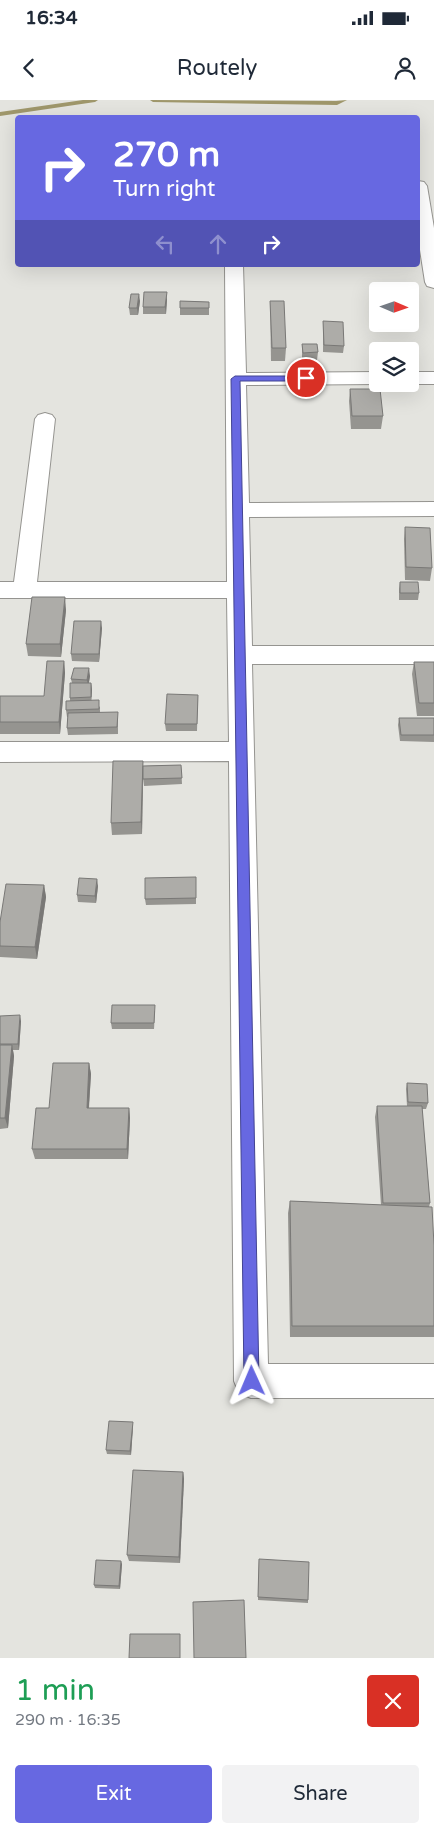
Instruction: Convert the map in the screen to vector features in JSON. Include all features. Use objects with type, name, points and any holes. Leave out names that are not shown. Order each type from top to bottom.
[{"type":"street","points":[[420,186],[434,185]]},
{"type":"street","points":[[420,198],[434,282]]},
{"type":"street","points":[[234,267],[252,1381],[434,1381]]},
{"type":"street","points":[[235,379],[369,378]]},
{"type":"street","points":[[419,378],[434,378]]},
{"type":"street","points":[[24,590],[45,420]]},
{"type":"street","points":[[237,510],[434,509]]},
{"type":"street","points":[[0,590],[239,590]]},
{"type":"street","points":[[240,655],[434,655]]},
{"type":"street","points":[[0,752],[241,752]]},
{"type":"building","points":[[144,292],[167,292],[165,307],[143,307]]},
{"type":"building","points":[[131,294],[139,294],[137,308],[129,308]]},
{"type":"building","points":[[180,301],[209,302],[209,308],[180,308]]},
{"type":"building","points":[[270,301],[284,301],[286,348],[272,348]]},
{"type":"building","points":[[323,321],[343,322],[344,346],[324,345]]},
{"type":"building","points":[[302,344],[317,344],[318,352],[303,353]]},
{"type":"building","points":[[350,389],[369,389],[369,392],[380,392],[383,416],[352,416]]},
{"type":"building","points":[[405,527],[430,528],[432,568],[406,567]]},
{"type":"building","points":[[400,582],[418,582],[419,593],[400,593]]},
{"type":"building","points":[[32,597],[65,597],[60,644],[26,644]]},
{"type":"building","points":[[74,621],[101,621],[99,654],[71,654]]},
{"type":"building","points":[[47,661],[64,661],[59,722],[0,722],[0,696],[44,696]]},
{"type":"building","points":[[414,662],[434,662],[434,703],[419,703]]},
{"type":"building","points":[[74,668],[89,668],[87,680],[71,679]]},
{"type":"building","points":[[70,683],[91,683],[91,697],[70,698]]},
{"type":"building","points":[[167,694],[198,695],[197,724],[165,724]]},
{"type":"building","points":[[99,700],[99,709],[66,710],[66,701]]},
{"type":"building","points":[[118,712],[117,727],[67,728],[68,713]]},
{"type":"building","points":[[399,718],[434,718],[434,735],[401,735]]},
{"type":"building","points":[[113,761],[143,761],[141,822],[111,823]]},
{"type":"building","points":[[181,765],[182,778],[143,779],[143,766]]},
{"type":"building","points":[[196,877],[196,898],[145,899],[145,878]]},
{"type":"building","points":[[79,878],[97,879],[95,896],[77,895]]},
{"type":"building","points":[[6,884],[44,885],[35,947],[0,946],[0,922]]},
{"type":"building","points":[[112,1005],[155,1005],[154,1023],[111,1023]]},
{"type":"building","points":[[20,1015],[18,1044],[0,1044],[0,1016]]},
{"type":"building","points":[[0,1045],[12,1045],[5,1118],[0,1118]]},
{"type":"building","points":[[53,1063],[89,1063],[87,1108],[129,1108],[127,1149],[32,1149],[36,1108],[49,1108]]},
{"type":"building","points":[[407,1083],[427,1084],[428,1103],[408,1102]]},
{"type":"building","points":[[377,1106],[422,1106],[430,1203],[383,1203]]},
{"type":"building","points":[[290,1201],[432,1207],[434,1326],[292,1326]]},
{"type":"building","points":[[109,1421],[133,1422],[130,1451],[106,1450]]},
{"type":"building","points":[[133,1470],[183,1472],[179,1557],[127,1555]]},
{"type":"building","points":[[259,1559],[309,1562],[308,1600],[258,1597]]},
{"type":"building","points":[[96,1560],[121,1561],[119,1586],[94,1585]]},
{"type":"building","points":[[244,1600],[246,1658],[194,1658],[193,1602]]},
{"type":"building","points":[[130,1634],[180,1634],[180,1658],[129,1658]]},
{"type":"waterway","points":[[0,114],[95,100]]},
{"type":"waterway","points":[[153,100],[337,103],[344,100]]},
{"type":"route","points":[[252,1381],[235,379],[306,378]]}]
